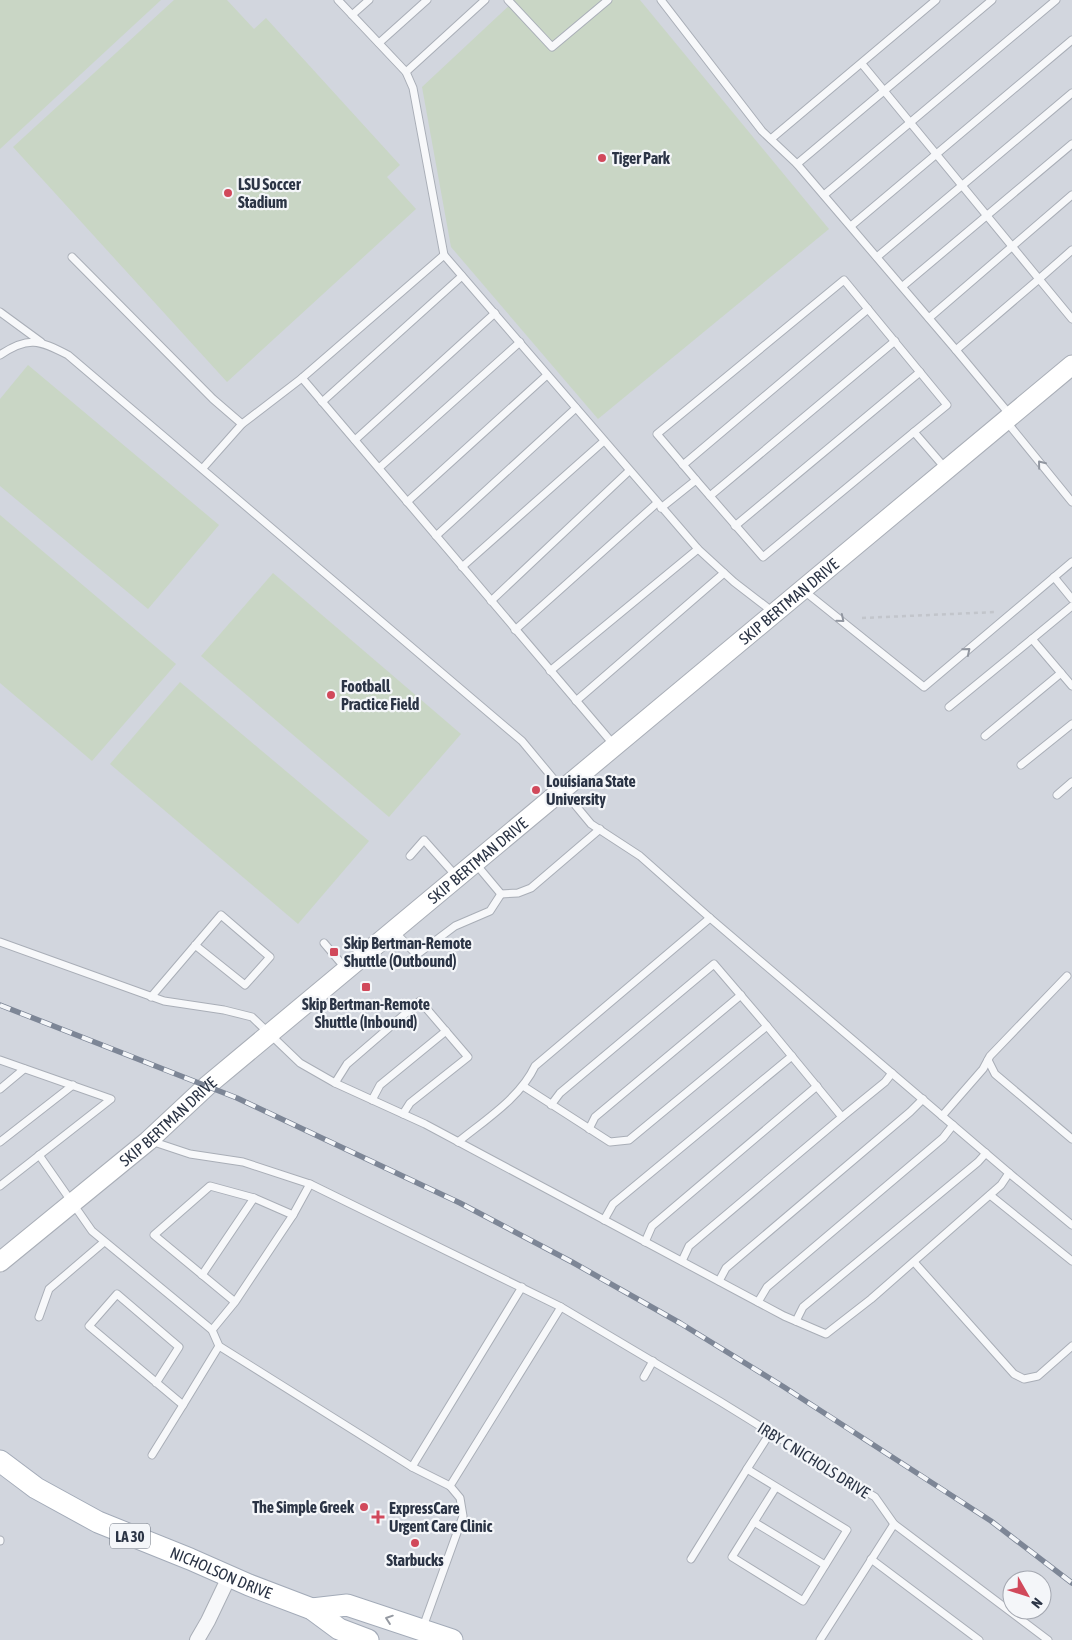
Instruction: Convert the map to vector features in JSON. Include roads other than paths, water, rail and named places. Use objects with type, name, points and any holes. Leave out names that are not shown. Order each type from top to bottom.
[{"type":"main road","name":"NICHOLSON DRIVE","points":[[0,1461],[36,1488],[89,1518],[190,1558],[229,1577],[312,1609],[339,1629],[368,1640]]},
{"type":"main road","name":"NICHOLSON DRIVE","points":[[312,1609],[347,1605],[452,1640]]},
{"type":"street","name":"SKIP BERTMAN DRIVE","points":[[0,1262],[148,1140],[268,1034],[1072,365]]},
{"type":"street","points":[[197,1640],[229,1577]]},
{"type":"lane","points":[[338,0],[406,72],[413,88],[444,255],[698,549],[724,573],[774,613]]},
{"type":"lane","points":[[352,15],[369,0]]},
{"type":"lane","points":[[379,44],[427,0]]},
{"type":"lane","points":[[406,72],[485,0]]},
{"type":"lane","points":[[508,0],[552,47],[608,0]]},
{"type":"lane","points":[[661,0],[736,99],[771,139],[824,194],[956,350],[1072,502]]},
{"type":"lane","points":[[771,139],[936,0]]},
{"type":"lane","points":[[797,164],[992,0]]},
{"type":"lane","points":[[824,194],[1056,0]]},
{"type":"lane","points":[[851,226],[1072,40]]},
{"type":"lane","points":[[862,64],[1072,319]]},
{"type":"lane","points":[[878,257],[1072,93]]},
{"type":"lane","points":[[903,286],[1072,144]]},
{"type":"lane","points":[[929,318],[1072,195]]},
{"type":"lane","points":[[956,350],[1072,250]]},
{"type":"lane","points":[[203,468],[242,424],[302,378],[444,255]]},
{"type":"lane","points":[[72,257],[213,399],[242,424]]},
{"type":"lane","points":[[322,402],[462,276]]},
{"type":"lane","points":[[844,280],[868,309],[947,405],[763,557],[658,434],[844,280]]},
{"type":"lane","points":[[683,465],[868,309]]},
{"type":"lane","points":[[0,312],[42,342],[68,354],[203,468],[522,741],[591,824],[640,856],[710,918],[1072,1225]]},
{"type":"lane","points":[[354,440],[494,314]]},
{"type":"lane","points":[[710,496],[895,341]]},
{"type":"lane","points":[[0,355],[21,343],[42,342]]},
{"type":"lane","points":[[379,468],[520,342]]},
{"type":"lane","points":[[735,526],[920,372]]},
{"type":"lane","points":[[407,502],[547,375]]},
{"type":"lane","points":[[302,378],[550,672],[615,746]]},
{"type":"lane","points":[[436,536],[576,408]]},
{"type":"lane","points":[[914,432],[946,470]]},
{"type":"lane","points":[[462,567],[604,441]]},
{"type":"lane","points":[[491,601],[630,471]]},
{"type":"lane","points":[[515,630],[659,505],[696,480]]},
{"type":"lane","points":[[550,672],[698,549]]},
{"type":"lane","points":[[803,589],[924,687],[1072,562]]},
{"type":"lane","points":[[576,701],[724,573]]},
{"type":"lane","points":[[1054,577],[1072,599]]},
{"type":"lane","points":[[949,707],[1072,606]]},
{"type":"lane","points":[[1032,639],[1072,686]]},
{"type":"lane","points":[[985,736],[1061,673]]},
{"type":"lane","points":[[1021,765],[1072,724]]},
{"type":"lane","points":[[1058,795],[1072,782]]},
{"type":"lane","points":[[501,894],[518,893],[531,888],[600,829]]},
{"type":"lane","points":[[410,856],[424,840],[457,878]]},
{"type":"lane","points":[[474,863],[501,894]]},
{"type":"lane","points":[[394,930],[414,952],[419,953],[455,926],[490,912],[501,894]]},
{"type":"lane","points":[[151,996],[195,945],[221,915],[270,957],[245,985],[195,945]]},
{"type":"lane","points":[[458,1142],[523,1086],[535,1066],[710,918]]},
{"type":"lane","points":[[0,942],[164,1001],[224,1010],[252,1017],[300,1063],[335,1083],[458,1142],[758,1302],[826,1334],[872,1299],[1002,1185],[1009,1173]]},
{"type":"lane","points":[[324,943],[346,970]]},
{"type":"lane","points":[[550,1105],[560,1093],[714,964],[842,1117]]},
{"type":"lane","points":[[942,1116],[982,1070],[988,1060],[1067,976]]},
{"type":"lane","points":[[589,1129],[595,1117],[740,995]]},
{"type":"lane","points":[[335,1083],[346,1064],[420,1001],[468,1057],[410,1103],[403,1114]]},
{"type":"lane","points":[[523,1086],[610,1142],[629,1140],[767,1026]]},
{"type":"lane","points":[[372,1100],[380,1085],[446,1031]]},
{"type":"lane","points":[[604,1220],[613,1204],[792,1056]]},
{"type":"lane","points":[[0,1060],[111,1099],[0,1186]]},
{"type":"lane","points":[[988,1060],[995,1074],[1072,1139]]},
{"type":"lane","points":[[0,1089],[24,1069]]},
{"type":"lane","points":[[682,1261],[689,1246],[885,1082],[892,1072]]},
{"type":"lane","points":[[0,1142],[73,1085]]},
{"type":"lane","points":[[645,1242],[652,1226],[817,1086]]},
{"type":"lane","points":[[719,1281],[726,1268],[923,1099]]},
{"type":"lane","points":[[758,1302],[767,1287],[943,1138],[954,1125]]},
{"type":"lane","name":"IRBY C NICHOLS DRIVE","points":[[148,1140],[190,1154],[243,1162],[310,1184],[561,1307],[875,1497],[894,1524],[1048,1640]]},
{"type":"lane","points":[[796,1321],[803,1307],[978,1162],[986,1153]]},
{"type":"lane","points":[[39,1155],[92,1231],[212,1330],[219,1346],[412,1467],[450,1486],[460,1498],[462,1516],[422,1630]]},
{"type":"lane","points":[[212,1330],[235,1302],[293,1215],[310,1184]]},
{"type":"lane","points":[[235,1302],[154,1235],[210,1186],[254,1198],[293,1215]]},
{"type":"lane","points":[[990,1195],[1072,1261]]},
{"type":"lane","points":[[202,1275],[254,1198]]},
{"type":"lane","points":[[39,1317],[48,1289],[104,1242]]},
{"type":"lane","points":[[914,1262],[1014,1374],[1024,1380],[1038,1376],[1072,1346]]},
{"type":"lane","points":[[412,1467],[522,1287]]},
{"type":"lane","points":[[156,1383],[179,1347],[117,1294],[89,1326],[156,1383],[183,1405]]},
{"type":"lane","points":[[450,1486],[561,1307]]},
{"type":"lane","points":[[152,1454],[219,1346]]},
{"type":"lane","points":[[644,1377],[653,1361]]},
{"type":"lane","points":[[691,1559],[770,1432]]},
{"type":"lane","points":[[747,1469],[847,1530],[803,1601],[732,1557],[776,1487]]},
{"type":"lane","points":[[754,1522],[825,1565]]},
{"type":"lane","points":[[820,1640],[894,1524]]},
{"type":"lane","points":[[871,1559],[980,1640]]},
{"type":"railway","points":[[0,1005],[237,1098],[460,1203],[572,1262],[680,1323],[784,1387],[991,1521],[1072,1583]]},
{"type":"place","name":"Tiger Park","points":[[602,158]]},
{"type":"place","name":"LSU Soccer Stadium","points":[[228,193]]},
{"type":"place","name":"Football Practice Field","points":[[331,695]]},
{"type":"place","name":"Louisiana State University","points":[[536,790]]},
{"type":"place","name":"Skip Bertman-Remote Shuttle (Outbound)","points":[[334,952]]},
{"type":"place","name":"Skip Bertman-Remote Shuttle (Inbound)","points":[[366,987]]},
{"type":"place","name":"The Simple Greek","points":[[364,1507]]},
{"type":"place","name":"ExpressCare Urgent Care Clinic","points":[[378,1517]]},
{"type":"place","name":"Starbucks","points":[[415,1543]]}]
